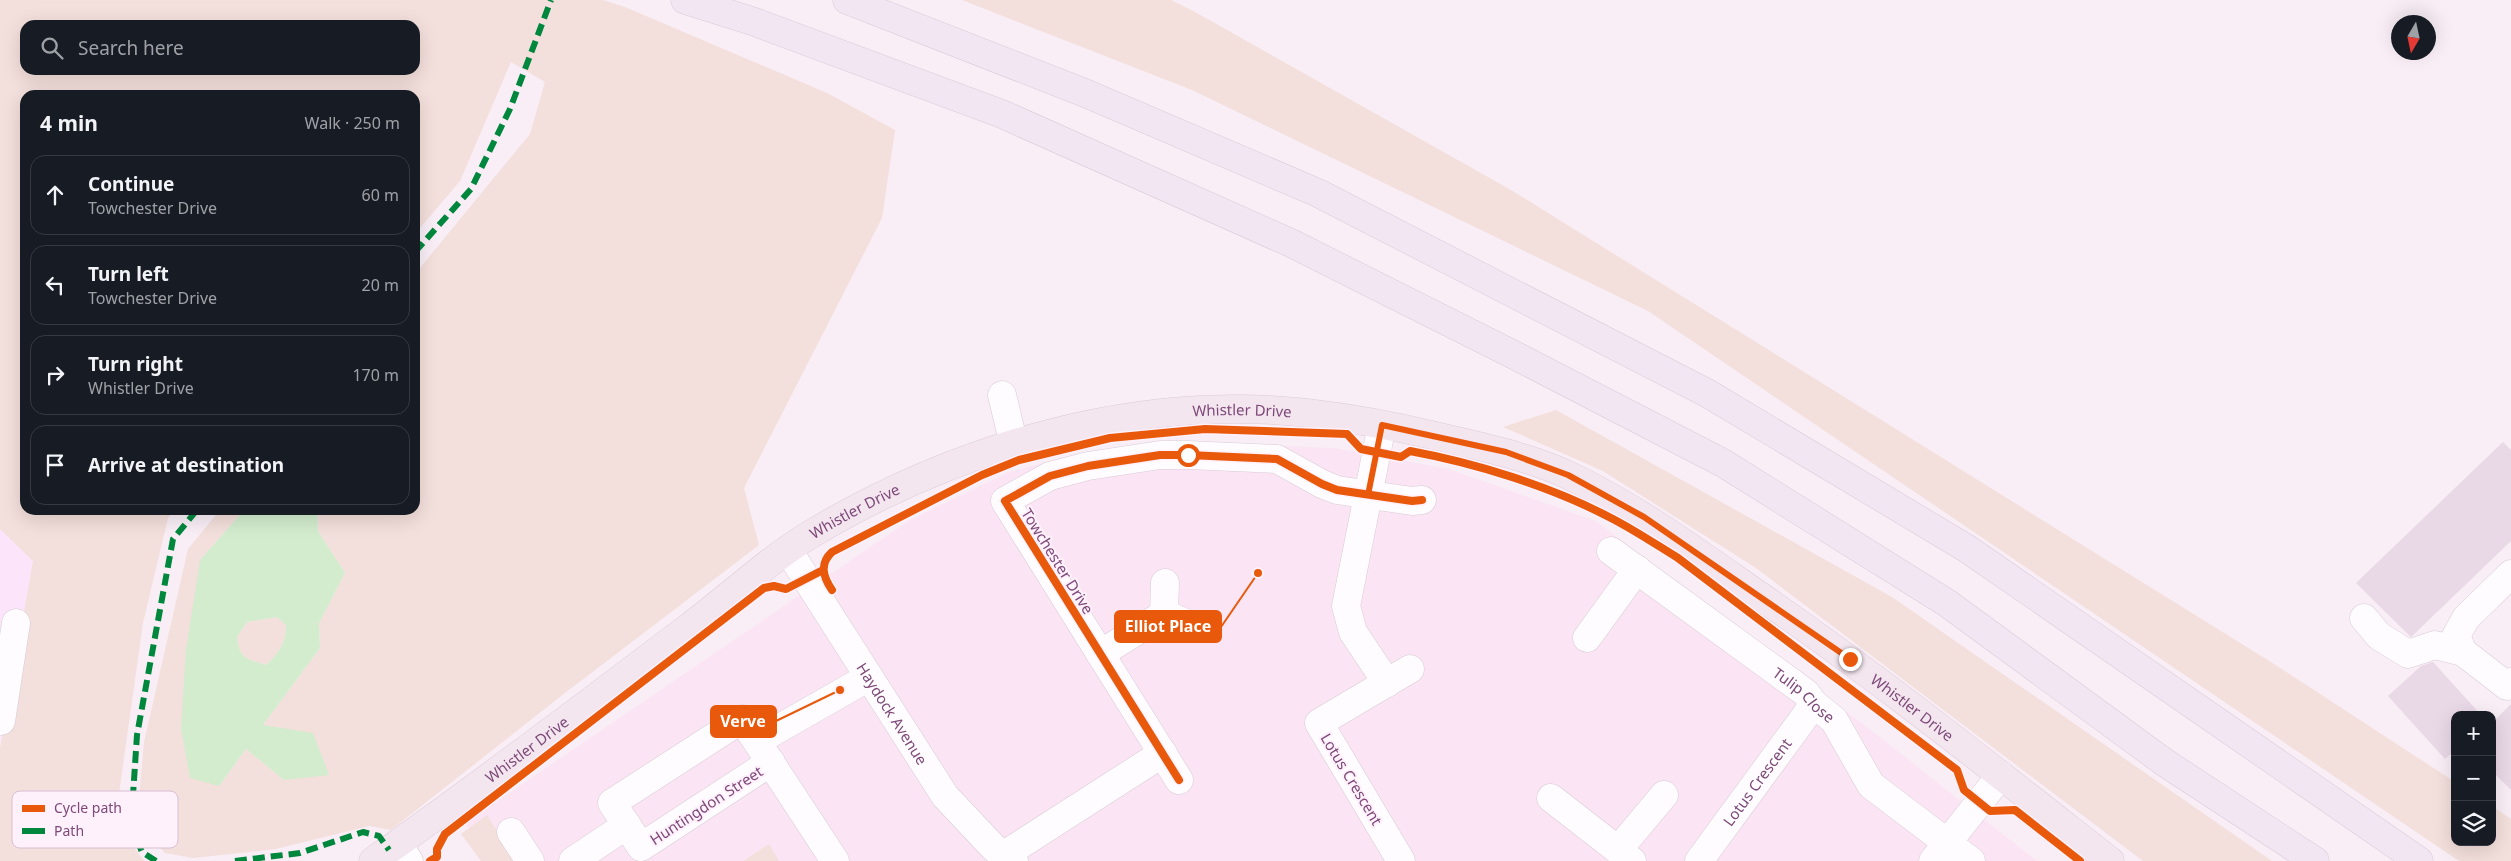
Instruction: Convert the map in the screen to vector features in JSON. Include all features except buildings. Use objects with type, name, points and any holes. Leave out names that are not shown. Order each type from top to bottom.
[{"type":"highway","points":[[685,0],[761,24],[1029,126],[1291,243],[1518,356],[1706,454],[1947,603],[2164,762],[2315,861]]},
{"type":"highway","points":[[847,0],[1085,93],[1318,193],[1706,393],[1966,548],[2419,861]]},
{"type":"main road","name":"Whistler Drive","points":[[373,861],[404,852],[788,550],[806,538],[902,485],[968,458],[1064,431],[1117,420],[1188,412],[1233,410],[1306,413],[1382,425],[1506,452],[1568,475],[1644,517],[1850,659],[2110,861]]},
{"type":"street","points":[[1002,395],[1014,445]]},
{"type":"street","points":[[1382,425],[1346,606],[1353,632],[1387,683],[1410,669]]},
{"type":"street","name":"Towchester Drive","points":[[1179,780],[1005,501],[1050,476],[1088,466],[1160,455],[1277,459],[1322,484],[1337,490],[1368,495]]},
{"type":"street","points":[[1368,495],[1412,502],[1422,500]]},
{"type":"street","name":"Haydock Avenue","points":[[788,550],[945,796],[994,848],[1009,858]]},
{"type":"street","name":"Tulip Close","points":[[1612,551],[1806,693],[1814,704],[1834,720],[1871,785],[1940,852],[1971,861]]},
{"type":"street","points":[[1587,638],[1636,569]]},
{"type":"street","points":[[2463,652],[2456,636],[2466,618],[2511,574]]},
{"type":"street","points":[[1164,614],[1165,583]]},
{"type":"street","points":[[1100,654],[1164,614]]},
{"type":"street","points":[[1164,614],[1195,627]]},
{"type":"street","points":[[2364,618],[2379,636],[2408,654],[2435,645],[2463,652],[2507,686],[2511,682]]},
{"type":"street","points":[[1,721],[16,623]]},
{"type":"street","name":"Huntingdon Street","points":[[764,752],[742,719],[612,803],[641,847],[764,752],[869,677]]},
{"type":"street","name":"Lotus Crescent","points":[[1387,683],[1319,723],[1400,861]]},
{"type":"street","name":"Lotus Crescent","points":[[1699,861],[1814,704]]},
{"type":"street","points":[[764,752],[835,861]]},
{"type":"street","points":[[1009,858],[1162,754]]},
{"type":"street","points":[[1940,852],[2001,775]]},
{"type":"street","points":[[1551,798],[1625,856],[1664,796]]},
{"type":"street","name":"Huntingdon Street","points":[[573,861],[627,825]]},
{"type":"street","points":[[510,832],[530,861]]},
{"type":"shaded area","points":[[0,0],[603,0],[625,7],[827,93],[895,130],[882,218],[744,488],[759,545],[561,696],[391,830],[369,826],[276,849],[193,858],[165,853],[160,848],[178,848],[178,791],[140,791],[144,742],[188,549],[216,515],[240,515],[200,560],[219,786],[246,749],[284,780],[263,725],[320,648],[319,623],[345,573],[318,531],[317,515],[420,515],[420,268],[530,134],[545,82],[511,62],[460,181],[420,228],[420,90],[20,90],[20,515],[171,515],[168,518],[143,623],[119,791],[12,791],[12,848],[135,848],[145,861],[0,861],[0,748],[33,561],[0,529]]},
{"type":"shaded area","points":[[962,0],[1171,0],[1195,12],[1511,190],[2274,664],[2451,779],[2451,846],[2496,846],[2496,809],[2511,819],[2511,861],[2459,861],[1648,311],[1192,90]]},
{"type":"shaded area","points":[[1556,410],[1892,597],[2272,861],[2143,861],[1756,568],[1603,471],[1503,427]]},
{"type":"shaded area","points":[[1178,441],[1334,448],[1449,469],[1596,521],[1881,738],[2037,861],[493,861],[465,823],[910,520],[1009,472],[1073,455]]},
{"type":"shaded area","points":[[240,515],[317,515],[318,531],[345,573],[319,623],[320,648],[263,725],[313,733],[329,775],[284,780],[246,749],[219,786],[190,778],[181,728],[186,650],[200,560]],"holes":[[[277,617],[286,625],[285,637],[275,656],[266,665],[245,657],[240,650],[237,637],[247,622]]]},
{"type":"shaded area","points":[[0,529],[33,561],[0,744]]},
{"type":"shaded area","points":[[277,617],[286,625],[286,631],[281,647],[275,656],[266,665],[245,657],[240,650],[237,637],[247,622]]},
{"type":"shaded area","points":[[487,815],[516,861],[481,861],[461,834]]},
{"type":"shaded area","points":[[769,844],[779,861],[743,861]]},
{"type":"marked path","points":[[420,246],[471,189],[510,109],[551,0]]},
{"type":"marked path","points":[[133,791],[137,735],[173,539],[193,515]]},
{"type":"marked path","points":[[235,861],[300,853],[363,832],[379,836],[389,850]]},
{"type":"marked path","points":[[140,848],[142,852],[156,861]]},
{"type":"cycle path","points":[[832,590],[826,580],[824,571],[825,561],[832,552],[982,475],[1019,460],[1110,438],[1205,429],[1347,434],[1361,449],[1401,457],[1410,451],[1460,462],[1512,477],[1562,495],[1627,526],[1678,558],[1957,770],[1964,790],[1990,811],[2015,810],[2080,861]]},
{"type":"cycle path","points":[[1179,780],[1005,501],[1050,476],[1088,466],[1160,455],[1277,459],[1322,484],[1337,490],[1412,501],[1422,500]]},
{"type":"cycle path","points":[[430,861],[437,857],[437,849],[445,834],[764,588],[774,586],[786,589],[823,570]]},
{"type":"place","name":"Elliot Place","points":[[1258,573]]},
{"type":"place","name":"Verve","points":[[840,690]]},
{"type":"route","points":[[1188,455],[1277,459],[1322,484],[1337,490],[1368,495],[1382,425],[1506,452],[1568,475],[1644,517],[1850,659]]}]
